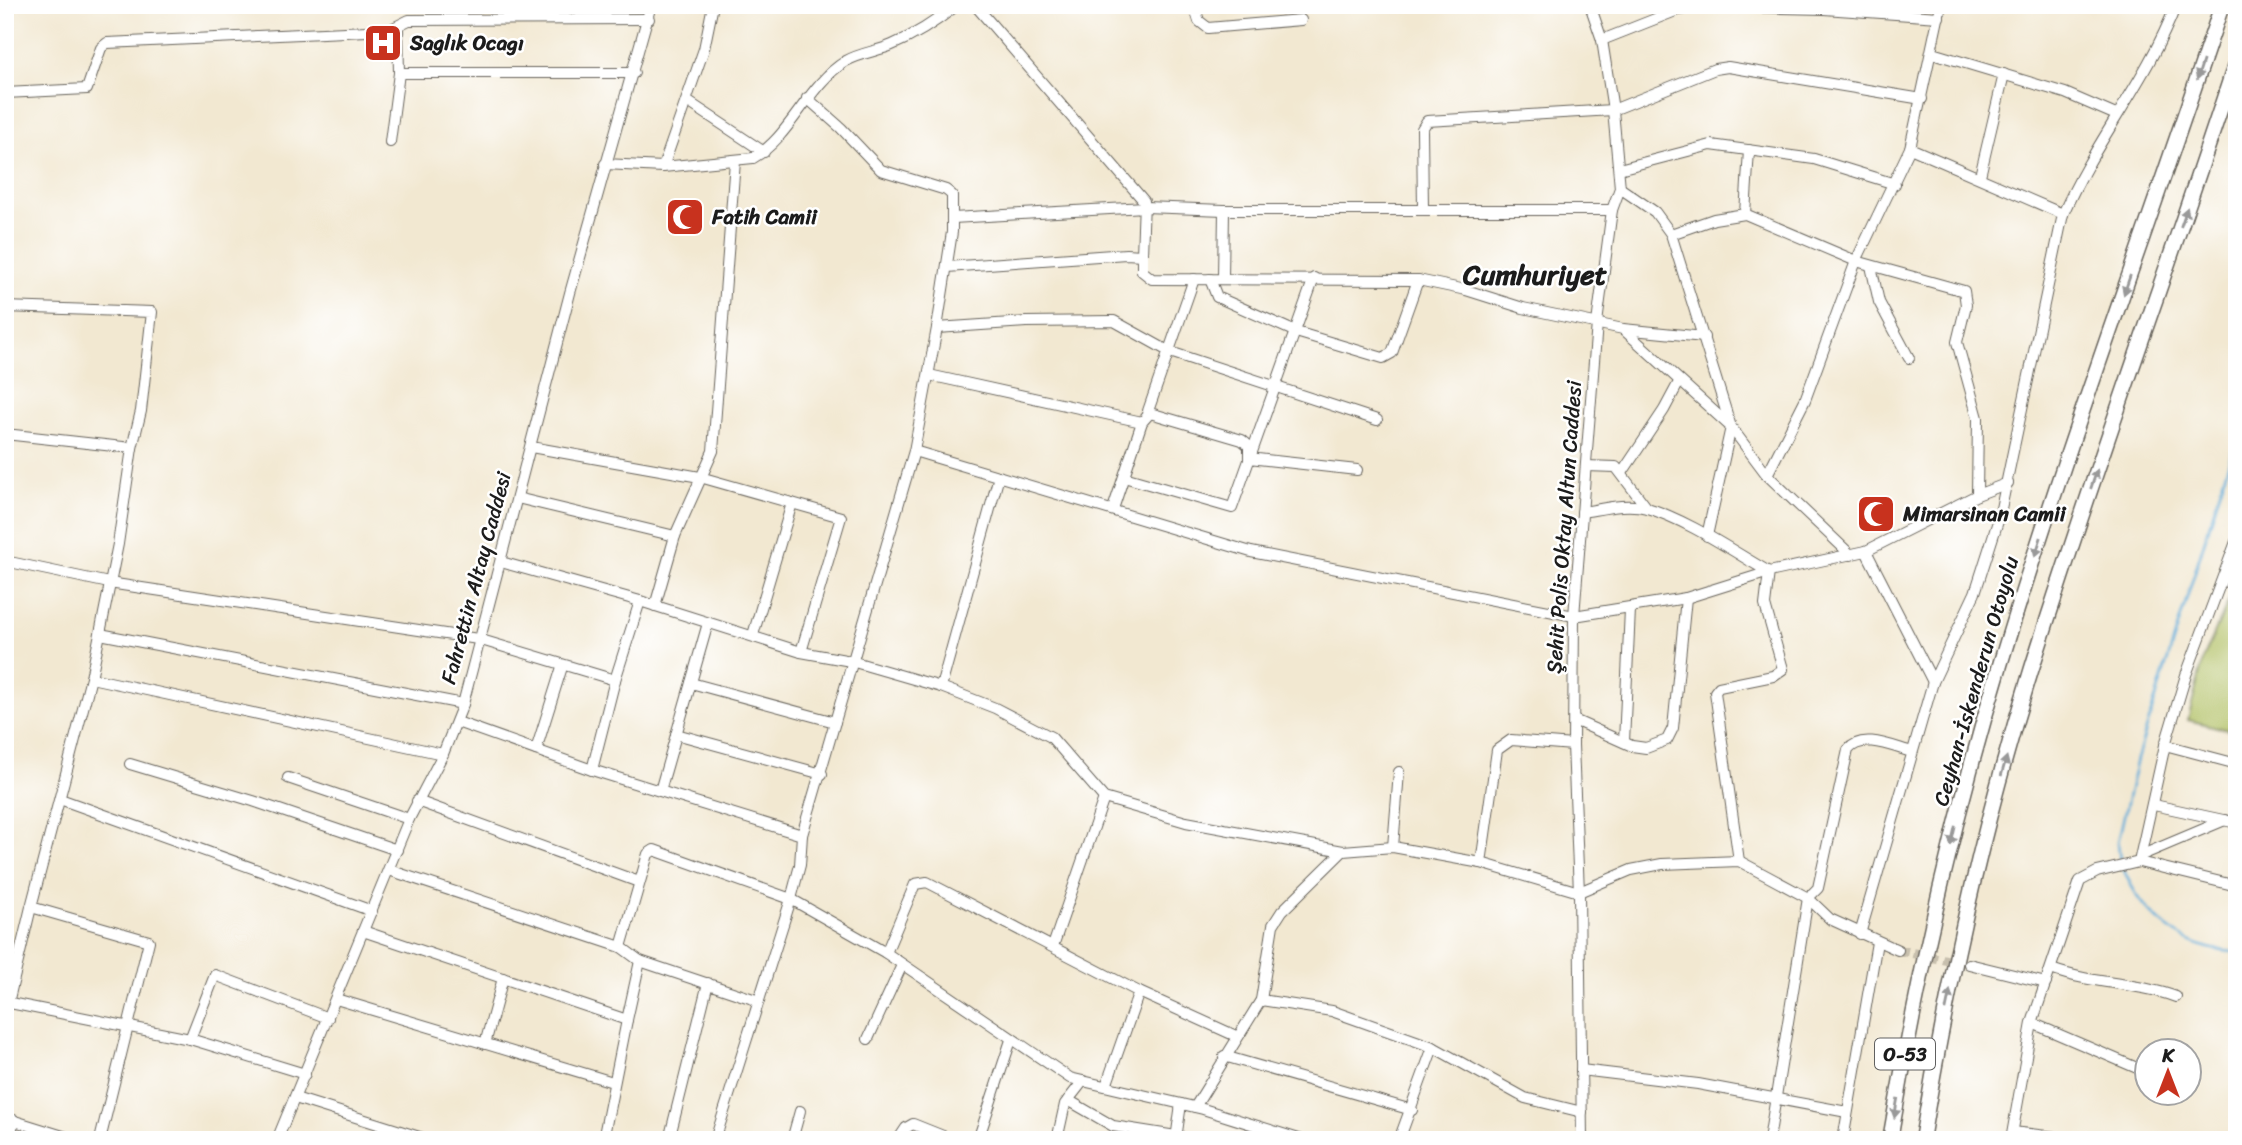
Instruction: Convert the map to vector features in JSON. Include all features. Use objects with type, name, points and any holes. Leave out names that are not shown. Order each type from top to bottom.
[{"type":"highway","name":"Ceyhan-İskenderun Otoyolu","points":[[1890,1140],[1922,968],[1962,801],[2000,665],[2222,5]]},
{"type":"highway","name":"O-53","points":[[1922,1140],[1953,975],[1992,810],[2030,674],[2237,59]]},
{"type":"street","name":"Fahrettin Altay Caddesi","points":[[277,1140],[409,819],[443,754],[463,704],[605,164],[652,5]]},
{"type":"street","points":[[663,167],[704,49],[713,5]]},
{"type":"street","points":[[605,164],[663,167],[753,158],[764,152],[807,98],[846,61],[893,45],[934,24],[957,5]]},
{"type":"street","points":[[975,5],[1145,206],[1142,255],[1145,277],[1418,280],[1466,290],[1523,308],[1623,329],[1704,337]]},
{"type":"street","points":[[1194,5],[1199,21],[1208,28],[1301,20]]},
{"type":"street","name":"Şehit Polis Oktay Altun Caddesi","points":[[1582,1140],[1579,892],[1573,745],[1574,616],[1597,323],[1612,210],[1620,188],[1613,110],[1602,40],[1590,5]]},
{"type":"street","points":[[1767,475],[1805,400],[1856,261],[1910,148],[1941,5]]},
{"type":"street","points":[[1860,934],[1933,682],[1982,575],[2008,483],[2063,215],[2116,115],[2140,81],[2176,5]]},
{"type":"street","points":[[1602,40],[1678,10],[1703,6],[1824,9],[1939,17]]},
{"type":"street","points":[[390,142],[399,73],[398,27],[401,22],[649,19]]},
{"type":"street","points":[[5,93],[87,89],[101,48],[107,43],[389,30],[398,27]]},
{"type":"street","points":[[1932,53],[2064,93],[2116,115]]},
{"type":"street","points":[[1423,208],[1422,129],[1427,121],[1613,110],[1728,66],[1922,99]]},
{"type":"street","points":[[399,73],[634,73]]},
{"type":"street","points":[[1980,176],[2004,74]]},
{"type":"street","points":[[715,1140],[791,899],[800,866],[802,835],[822,774],[851,661],[914,451],[937,328],[953,218],[952,195],[946,190],[881,170],[841,128],[807,98]]},
{"type":"street","points":[[687,101],[764,152]]},
{"type":"street","points":[[1619,170],[1711,145],[1814,159],[1895,184]]},
{"type":"street","points":[[1910,148],[1980,176],[2063,215]]},
{"type":"street","points":[[1745,215],[1749,150]]},
{"type":"street","points":[[655,606],[675,536],[699,477],[709,466],[713,451],[735,161]]},
{"type":"street","points":[[1620,188],[1655,212],[1671,234],[1731,427],[1707,536]]},
{"type":"street","points":[[953,218],[1145,206],[1224,210],[1612,210]]},
{"type":"street","points":[[1223,279],[1224,210]]},
{"type":"street","points":[[1671,234],[1714,219],[1745,215],[1856,261],[1964,291],[1966,305],[1957,342],[1978,418],[1977,495]]},
{"type":"street","points":[[947,267],[1097,255],[1142,255]]},
{"type":"street","points":[[1871,266],[1879,302],[1909,358]]},
{"type":"street","points":[[1124,477],[1232,508],[1314,278]]},
{"type":"street","points":[[1113,509],[1142,422],[1150,413],[1194,279]]},
{"type":"street","points":[[1210,279],[1217,297],[1296,331],[1387,357],[1392,353],[1418,280]]},
{"type":"street","points":[[5,307],[152,312],[141,411],[91,678],[6,1002],[128,1025],[190,1040],[304,1074]]},
{"type":"street","points":[[937,328],[1026,322],[1114,321],[1170,352],[1377,420]]},
{"type":"street","points":[[1623,329],[1731,427],[1767,475],[1851,555]]},
{"type":"street","points":[[929,375],[1142,422]]},
{"type":"street","points":[[1622,472],[1664,410],[1679,382]]},
{"type":"street","points":[[1150,413],[1241,440],[1249,446],[1249,458]]},
{"type":"street","points":[[5,435],[132,448]]},
{"type":"street","points":[[531,447],[699,477],[841,517],[801,652]]},
{"type":"street","points":[[914,451],[1251,552],[1574,616],[1686,598],[1769,572],[1866,551],[1977,495],[2008,483]]},
{"type":"street","points":[[1249,458],[1357,470]]},
{"type":"street","points":[[1586,466],[1616,467],[1647,508]]},
{"type":"street","points":[[941,687],[999,476]]},
{"type":"street","points":[[517,498],[675,536]]},
{"type":"street","points":[[753,635],[792,503]]},
{"type":"street","points":[[1582,512],[1628,506],[1647,508],[1707,536],[1769,572]]},
{"type":"street","points":[[2137,861],[2154,805],[2165,745],[2186,675],[2237,539]]},
{"type":"street","points":[[1866,551],[1933,682]]},
{"type":"street","points":[[5,561],[109,583],[478,639],[562,667],[615,680]]},
{"type":"street","points":[[501,562],[640,601],[801,652],[851,661],[941,687],[995,708],[1051,737],[1104,798],[1186,822],[1343,851],[1393,847],[1481,863],[1579,892],[1631,870],[1651,866],[1739,861],[1808,898],[1830,919],[1898,950]]},
{"type":"street","points":[[1739,861],[1715,692],[1719,687],[1773,676],[1783,669],[1765,605],[1769,572]]},
{"type":"street","points":[[1574,720],[1646,748],[1667,740],[1673,728],[1686,598]]},
{"type":"street","points":[[592,770],[615,680],[640,601]]},
{"type":"street","points":[[1625,742],[1630,609]]},
{"type":"street","points":[[660,791],[708,622]]},
{"type":"street","points":[[100,634],[463,704]]},
{"type":"street","points":[[536,750],[562,667]]},
{"type":"street","points":[[91,678],[443,754]]},
{"type":"street","points":[[691,683],[835,722]]},
{"type":"street","points":[[457,722],[592,770],[802,835]]},
{"type":"street","points":[[676,734],[822,774]]},
{"type":"street","points":[[1481,863],[1497,750],[1511,740],[1573,745]]},
{"type":"street","points":[[1769,1140],[1808,898],[1818,888],[1848,750],[1858,742],[1867,741],[1912,752]]},
{"type":"street","points":[[2165,745],[2237,764]]},
{"type":"street","points":[[130,764],[215,789],[397,850]]},
{"type":"street","points":[[1393,847],[1399,772]]},
{"type":"street","points":[[288,778],[409,819]]},
{"type":"street","points":[[1053,946],[1104,798]]},
{"type":"street","points":[[60,799],[372,911]]},
{"type":"street","points":[[417,801],[639,882]]},
{"type":"street","points":[[2154,805],[2237,822]]},
{"type":"street","points":[[2081,1140],[2012,1136],[2032,1023],[2080,881],[2137,861],[2225,820]]},
{"type":"street","points":[[621,947],[648,853],[654,850],[791,899],[886,953],[1070,1078],[1195,1107],[1279,1136],[1302,1140]]},
{"type":"street","points":[[1195,1107],[1236,1036],[1261,1000],[1273,925],[1282,911],[1343,851]]},
{"type":"street","points":[[2137,861],[2237,886]]},
{"type":"street","points":[[389,870],[621,947],[640,961],[759,1001]]},
{"type":"street","points":[[886,953],[915,884],[921,881],[1139,992],[1236,1036]]},
{"type":"street","points":[[31,907],[149,941],[100,1140]]},
{"type":"street","points":[[363,931],[627,1020]]},
{"type":"street","points":[[1843,1140],[1877,942]]},
{"type":"street","points":[[603,1140],[640,961]]},
{"type":"street","points":[[1969,964],[2046,983]]},
{"type":"street","points":[[868,1039],[902,965]]},
{"type":"street","points":[[2051,969],[2078,979],[2152,989],[2176,997]]},
{"type":"street","points":[[190,1040],[215,975],[328,1018]]},
{"type":"street","points":[[485,1044],[503,978]]},
{"type":"street","points":[[669,1140],[708,984]]},
{"type":"street","points":[[1105,1086],[1139,992]]},
{"type":"street","points":[[336,999],[613,1082]]},
{"type":"street","points":[[1261,1000],[1332,1011],[1433,1047],[1525,1098],[1582,1112]]},
{"type":"street","points":[[2032,1023],[2134,1067]]},
{"type":"street","points":[[978,1140],[1011,1040]]},
{"type":"street","points":[[1399,1140],[1433,1047]]},
{"type":"street","points":[[1224,1056],[1412,1110]]},
{"type":"street","points":[[1581,1070],[1698,1084],[1847,1112]]},
{"type":"street","points":[[1057,1140],[1068,1100],[1083,1081]]},
{"type":"street","points":[[295,1098],[429,1140]]},
{"type":"street","points":[[1068,1100],[1113,1126],[1176,1138],[1181,1104]]},
{"type":"street","points":[[792,1140],[800,1111]]},
{"type":"street","points":[[9,1140],[9,1119],[76,1140]]},
{"type":"street","points":[[898,1140],[906,1128],[913,1124],[953,1140]]},
{"type":"street","points":[[2233,1140],[2237,1135]]},
{"type":"green space","points":[[2237,582],[2237,732],[2188,720],[2204,657]]},
{"type":"waterway","points":[[2120,862],[2118,842],[2137,759],[2237,436]]},
{"type":"waterway","points":[[2123,868],[2142,901],[2168,928],[2200,945],[2237,952]]},
{"type":"tunnel","points":[[1898,950],[1961,963]]},
{"type":"place","name":"Saglık Ocagı","points":[[383,43]]},
{"type":"place","name":"Fatih Camii","points":[[685,217]]},
{"type":"place","name":"Mimarsinan Camii","points":[[1876,514]]},
{"type":"district","name":"Cumhuriyet","points":[[1535,274]]}]
